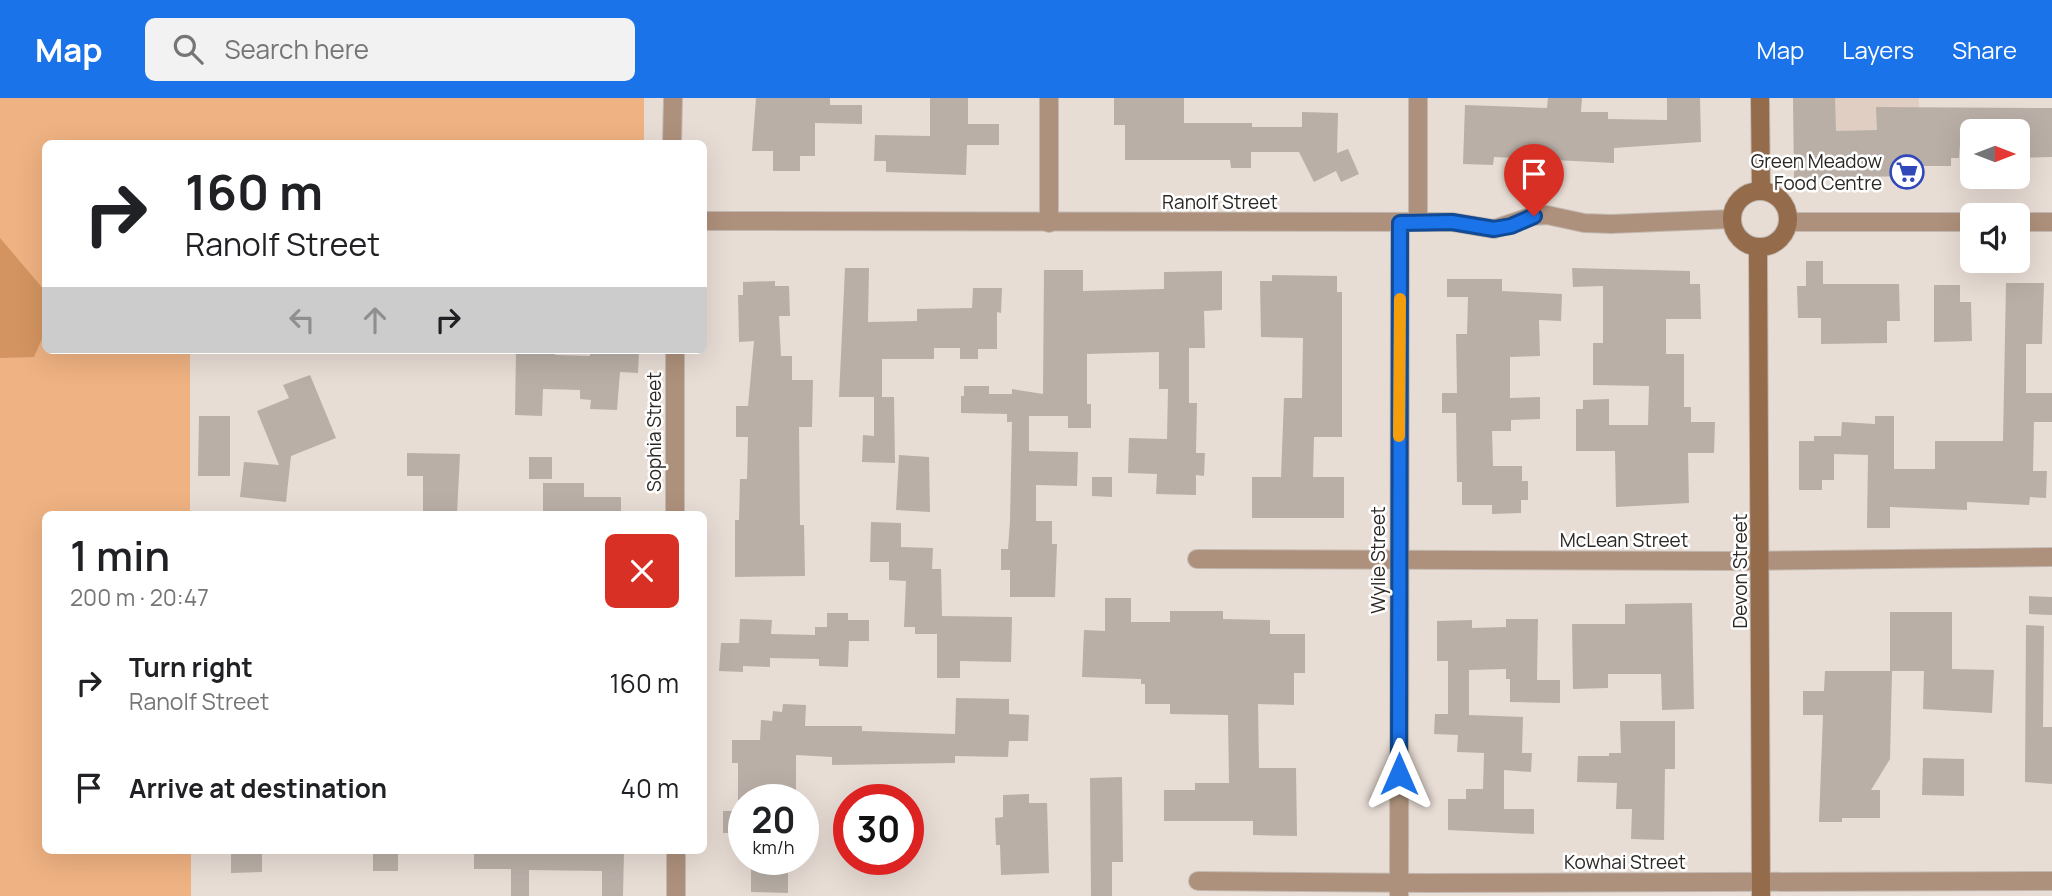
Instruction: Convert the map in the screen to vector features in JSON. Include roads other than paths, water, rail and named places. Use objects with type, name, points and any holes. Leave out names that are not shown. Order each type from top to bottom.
[{"type":"main road","points":[[1760,98],[1760,191]]},
{"type":"main road","points":[[1760,191],[1771,193],[1783,204],[1788,222],[1779,240],[1758,247],[1738,237],[1732,219],[1737,202],[1752,192],[1760,191]]},
{"type":"main road","name":"Devon Street","points":[[1758,247],[1761,889]]},
{"type":"street","points":[[672,140],[673,98]]},
{"type":"street","points":[[1049,98],[1049,223]]},
{"type":"street","name":"Wylie Street","points":[[1399,889],[1399,561],[1409,222],[1418,98]]},
{"type":"street","name":"Ranolf Street","points":[[707,221],[1452,222],[1494,229],[1511,226],[1534,216],[1547,215],[1584,223],[1611,224],[1732,219]]},
{"type":"street","points":[[1788,222],[1960,222]]},
{"type":"street","points":[[2030,222],[2052,222]]},
{"type":"street","name":"Sophia Street","points":[[675,354],[675,511]]},
{"type":"street","name":"McLean Street","points":[[1197,559],[1760,561],[2052,557]]},
{"type":"street","points":[[676,854],[676,896]]},
{"type":"street","name":"Kowhai Street","points":[[1198,881],[1399,889],[1761,889],[2052,881]]},
{"type":"place","name":"Green Meadow Food Centre","points":[[1907,172]]}]
